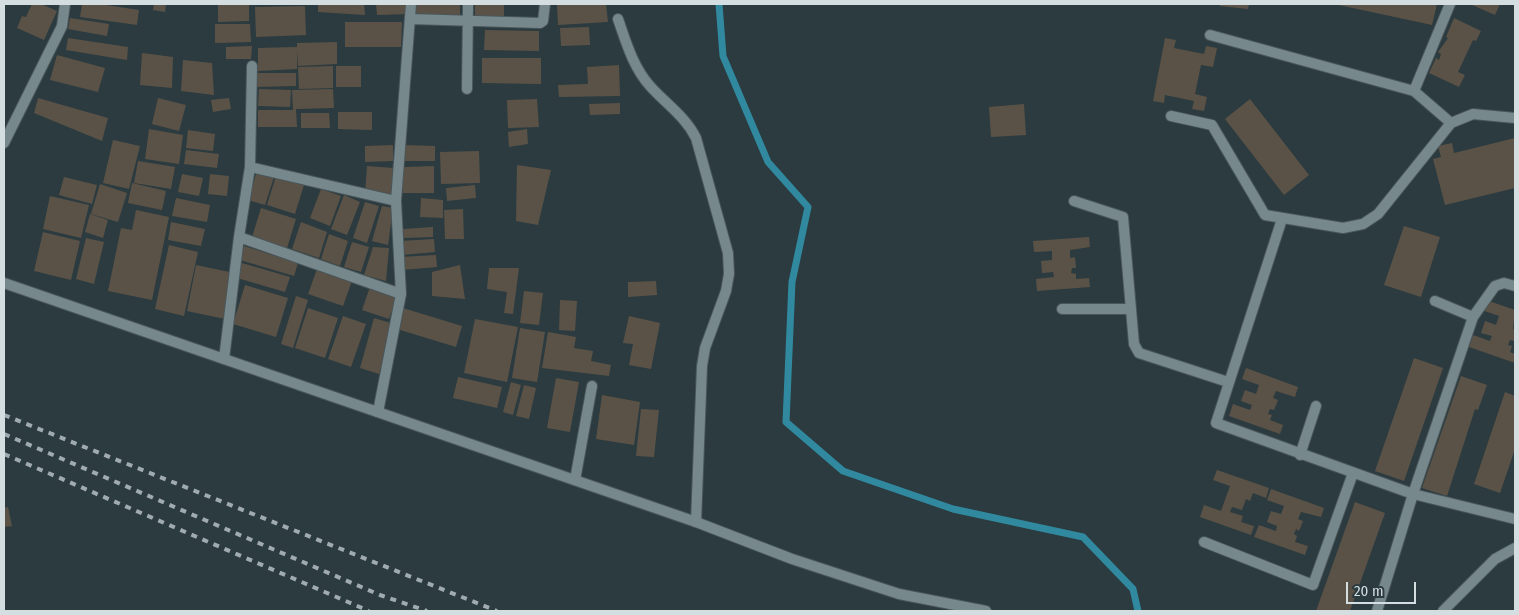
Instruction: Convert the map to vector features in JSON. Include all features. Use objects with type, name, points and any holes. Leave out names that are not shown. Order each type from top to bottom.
[{"type":"street","points":[[4,143],[62,26],[65,4]]},
{"type":"street","points":[[378,412],[401,294],[396,201],[411,4]]},
{"type":"street","points":[[467,89],[468,4]]},
{"type":"street","points":[[410,19],[540,23],[544,20],[545,4]]},
{"type":"street","points":[[1414,91],[1450,4]]},
{"type":"street","points":[[618,19],[633,61],[640,73],[649,86],[690,125],[696,138],[728,253],[729,274],[726,291],[712,327],[702,366],[696,522]]},
{"type":"street","points":[[1210,35],[1414,91],[1451,123]]},
{"type":"street","points":[[224,359],[238,237],[250,167],[252,66]]},
{"type":"street","points":[[1171,116],[1212,125],[1265,215],[1344,228],[1363,224],[1378,214],[1451,123],[1473,114],[1515,118]]},
{"type":"street","points":[[250,167],[396,201]]},
{"type":"street","points":[[1074,201],[1123,217],[1134,344],[1139,353],[1228,382]]},
{"type":"street","points":[[1282,219],[1216,423],[1300,455],[1413,494],[1515,519]]},
{"type":"street","points":[[238,237],[401,294]]},
{"type":"street","points":[[4,283],[696,522],[792,559],[899,594],[986,611]]},
{"type":"street","points":[[1378,611],[1413,494],[1473,317],[1495,286],[1504,283],[1515,286]]},
{"type":"street","points":[[1435,301],[1473,317]]},
{"type":"street","points":[[1062,309],[1131,309]]},
{"type":"street","points":[[575,480],[592,386]]},
{"type":"street","points":[[1300,455],[1316,406]]},
{"type":"street","points":[[1204,542],[1313,585],[1353,473]]},
{"type":"street","points":[[1443,611],[1495,559],[1515,548]]},
{"type":"building","points":[[32,4],[41,4],[57,11],[44,40],[17,28],[22,16],[26,17]]},
{"type":"building","points":[[82,4],[99,4],[139,10],[137,25],[80,17]]},
{"type":"building","points":[[154,4],[166,4],[165,12],[153,10]]},
{"type":"building","points":[[218,4],[249,4],[249,21],[218,22]]},
{"type":"building","points":[[318,4],[364,4],[365,15],[318,12]]},
{"type":"building","points":[[376,4],[410,4],[410,14],[377,15]]},
{"type":"building","points":[[416,4],[460,4],[460,16],[416,17]]},
{"type":"building","points":[[557,4],[606,4],[608,22],[558,25]]},
{"type":"building","points":[[1220,4],[1249,4],[1248,9],[1220,6]]},
{"type":"building","points":[[1334,4],[1437,4],[1432,25]]},
{"type":"building","points":[[1470,4],[1500,4],[1495,15]]},
{"type":"building","points":[[475,5],[504,5],[504,20],[475,19]]},
{"type":"building","points":[[305,6],[306,35],[256,37],[255,7]]},
{"type":"building","points":[[70,18],[109,24],[107,36],[68,29]]},
{"type":"building","points":[[1454,18],[1481,31],[1476,41],[1473,40],[1458,72],[1465,75],[1459,87],[1429,73],[1436,58],[1439,60],[1441,54],[1438,52],[1448,38],[1446,37]]},
{"type":"building","points":[[345,22],[402,22],[401,47],[345,47]]},
{"type":"building","points":[[215,24],[250,24],[251,42],[215,43]]},
{"type":"building","points":[[589,27],[590,45],[561,46],[560,28]]},
{"type":"building","points":[[485,30],[539,31],[539,51],[484,50]]},
{"type":"building","points":[[68,38],[128,47],[127,60],[66,50]]},
{"type":"building","points":[[1165,38],[1176,40],[1174,48],[1204,54],[1206,46],[1217,48],[1213,67],[1201,65],[1195,94],[1207,97],[1204,111],[1192,109],[1194,101],[1165,95],[1164,103],[1153,101]]},
{"type":"building","points":[[337,42],[337,64],[298,66],[297,50],[297,69],[258,71],[258,48],[297,47],[297,43]]},
{"type":"building","points":[[252,46],[251,59],[226,59],[226,47]]},
{"type":"building","points":[[142,53],[173,57],[172,88],[140,85]]},
{"type":"building","points":[[57,55],[105,68],[98,92],[50,80]]},
{"type":"building","points":[[482,58],[541,58],[541,84],[482,83]]},
{"type":"building","points":[[183,60],[212,63],[214,95],[181,91]]},
{"type":"building","points":[[619,65],[620,96],[559,97],[558,85],[588,84],[587,67]]},
{"type":"building","points":[[333,66],[333,88],[299,89],[298,67]]},
{"type":"building","points":[[336,66],[361,66],[361,87],[336,87]]},
{"type":"building","points":[[255,73],[296,73],[296,86],[255,87]]},
{"type":"building","points":[[259,89],[291,90],[290,107],[258,106]]},
{"type":"building","points":[[333,89],[334,108],[296,109],[297,127],[258,127],[258,110],[293,110],[292,90]]},
{"type":"building","points":[[38,98],[108,118],[102,141],[34,113]]},
{"type":"building","points":[[158,98],[186,105],[179,131],[152,124]]},
{"type":"building","points":[[229,98],[231,109],[213,112],[211,100]]},
{"type":"building","points":[[537,99],[539,127],[508,128],[507,100]]},
{"type":"building","points":[[1250,99],[1309,175],[1284,195],[1225,119]]},
{"type":"building","points":[[620,103],[620,114],[590,115],[589,104]]},
{"type":"building","points":[[1024,104],[1026,135],[991,137],[989,107]]},
{"type":"building","points":[[338,112],[372,112],[372,130],[338,129]]},
{"type":"building","points":[[301,113],[329,113],[330,128],[301,128]]},
{"type":"building","points":[[149,129],[183,135],[179,164],[145,159]]},
{"type":"building","points":[[527,129],[528,144],[509,147],[508,132]]},
{"type":"building","points":[[188,130],[215,134],[213,151],[186,148]]},
{"type":"building","points":[[1515,138],[1515,188],[1445,205],[1433,159],[1441,157],[1438,146],[1452,143],[1454,153]]},
{"type":"building","points":[[113,140],[140,146],[129,189],[103,183]]},
{"type":"building","points":[[393,145],[393,161],[365,162],[365,146]]},
{"type":"building","points":[[402,145],[435,146],[435,161],[402,161]]},
{"type":"building","points":[[186,150],[219,154],[217,168],[184,164]]},
{"type":"building","points":[[479,151],[480,183],[441,184],[440,152]]},
{"type":"building","points":[[138,161],[175,167],[171,189],[134,183]]},
{"type":"building","points":[[517,165],[551,170],[538,225],[516,221]]},
{"type":"building","points":[[367,166],[394,168],[391,197],[365,194]]},
{"type":"building","points":[[434,166],[434,193],[403,193],[403,167]]},
{"type":"building","points":[[257,171],[274,177],[265,205],[248,200]]},
{"type":"building","points":[[182,174],[203,178],[199,196],[178,192]]},
{"type":"building","points":[[210,174],[229,176],[227,196],[208,194]]},
{"type":"building","points":[[276,176],[304,185],[295,214],[267,205]]},
{"type":"building","points":[[64,177],[97,185],[92,204],[59,195]]},
{"type":"building","points":[[132,183],[166,191],[162,210],[128,203]]},
{"type":"building","points":[[100,184],[127,193],[118,222],[91,214]]},
{"type":"building","points":[[475,185],[476,198],[447,201],[446,188]]},
{"type":"building","points":[[321,189],[341,196],[330,226],[310,218]]},
{"type":"building","points":[[344,195],[360,202],[347,235],[331,229]]},
{"type":"building","points":[[50,196],[89,205],[81,238],[43,229]]},
{"type":"building","points":[[176,198],[210,205],[207,222],[172,216]]},
{"type":"building","points":[[421,198],[443,200],[443,218],[420,217]]},
{"type":"building","points":[[365,202],[379,206],[367,243],[353,238]]},
{"type":"building","points":[[382,206],[393,208],[388,245],[372,241]]},
{"type":"building","points":[[261,208],[296,219],[287,248],[252,237]]},
{"type":"building","points":[[463,209],[464,239],[445,239],[444,210]]},
{"type":"building","points":[[136,210],[169,217],[152,300],[108,291],[121,228],[132,230]]},
{"type":"building","points":[[90,214],[108,220],[103,238],[85,232]]},
{"type":"building","points":[[171,222],[205,229],[201,246],[168,240]]},
{"type":"building","points":[[301,222],[327,232],[319,258],[292,249]]},
{"type":"building","points":[[1404,226],[1440,237],[1421,297],[1384,285]]},
{"type":"building","points":[[433,227],[433,237],[403,238],[403,229]]},
{"type":"building","points":[[43,232],[80,241],[71,280],[34,271]]},
{"type":"building","points":[[329,234],[348,241],[340,266],[321,259]]},
{"type":"building","points":[[1089,237],[1090,247],[1070,250],[1070,258],[1075,257],[1076,268],[1072,268],[1071,273],[1076,274],[1076,279],[1089,278],[1090,287],[1037,291],[1036,279],[1054,277],[1053,272],[1042,273],[1041,261],[1052,260],[1052,251],[1034,252],[1033,241]]},
{"type":"building","points":[[86,238],[104,242],[94,284],[76,279]]},
{"type":"building","points":[[434,239],[435,252],[401,255],[400,241]]},
{"type":"building","points":[[352,242],[369,247],[361,272],[344,267]]},
{"type":"building","points":[[169,245],[198,252],[184,316],[155,309]]},
{"type":"building","points":[[244,246],[298,263],[294,276],[240,260]]},
{"type":"building","points":[[373,247],[389,248],[386,281],[364,275]]},
{"type":"building","points":[[436,255],[437,267],[401,270],[400,257]]},
{"type":"building","points":[[242,263],[290,277],[285,292],[237,278]]},
{"type":"building","points":[[196,265],[234,273],[225,319],[187,311]]},
{"type":"building","points":[[460,265],[465,299],[432,296],[432,272]]},
{"type":"building","points":[[489,268],[519,268],[513,314],[504,313],[507,292],[487,289]]},
{"type":"building","points":[[317,269],[352,281],[343,306],[308,294]]},
{"type":"building","points":[[656,281],[657,295],[628,297],[628,282]]},
{"type":"building","points":[[245,285],[288,298],[276,337],[233,324]]},
{"type":"building","points":[[370,287],[397,296],[389,319],[362,310]]},
{"type":"building","points":[[524,291],[543,293],[539,325],[520,323]]},
{"type":"building","points":[[296,296],[308,300],[293,348],[281,344]]},
{"type":"building","points":[[560,300],[577,301],[575,331],[559,330]]},
{"type":"building","points":[[1486,300],[1515,310],[1513,329],[1515,330],[1515,338],[1514,341],[1510,340],[1508,345],[1512,346],[1510,352],[1515,354],[1515,363],[1469,347],[1473,335],[1490,341],[1492,336],[1481,333],[1485,321],[1496,325],[1499,316],[1482,310]]},
{"type":"building","points":[[308,308],[338,318],[325,358],[295,348]]},
{"type":"building","points":[[403,308],[462,326],[456,347],[397,329]]},
{"type":"building","points":[[343,316],[366,324],[351,367],[328,359]]},
{"type":"building","points":[[629,316],[660,323],[651,369],[629,365],[633,344],[623,343]]},
{"type":"building","points":[[374,318],[394,324],[379,374],[360,368]]},
{"type":"building","points":[[475,319],[518,327],[507,382],[464,373]]},
{"type":"building","points":[[520,328],[545,332],[537,382],[512,378]]},
{"type":"building","points":[[548,332],[576,337],[574,348],[593,351],[591,361],[611,365],[609,376],[542,368]]},
{"type":"building","points":[[1414,358],[1443,368],[1404,481],[1375,471]]},
{"type":"building","points":[[1246,368],[1298,387],[1295,397],[1276,391],[1273,398],[1278,400],[1274,410],[1270,409],[1268,414],[1272,415],[1270,420],[1283,425],[1280,434],[1229,416],[1233,404],[1250,410],[1252,405],[1241,401],[1245,390],[1256,394],[1259,385],[1242,379]]},
{"type":"building","points":[[1461,376],[1487,385],[1478,410],[1475,409],[1447,496],[1422,488]]},
{"type":"building","points":[[458,377],[502,387],[497,408],[453,398]]},
{"type":"building","points":[[556,378],[579,382],[570,432],[547,428]]},
{"type":"building","points":[[511,382],[521,385],[513,415],[503,412]]},
{"type":"building","points":[[524,385],[536,388],[529,419],[516,416]]},
{"type":"building","points":[[1505,392],[1515,396],[1515,449],[1500,493],[1474,484]]},
{"type":"building","points":[[602,395],[640,402],[634,445],[596,439]]},
{"type":"building","points":[[641,409],[659,410],[654,457],[636,456]]},
{"type":"building","points":[[1217,470],[1269,488],[1266,498],[1253,493],[1250,501],[1246,499],[1242,510],[1232,507],[1230,512],[1243,516],[1241,522],[1254,526],[1251,535],[1200,517],[1204,505],[1221,511],[1230,486],[1213,480]]},
{"type":"building","points":[[1271,489],[1324,508],[1321,517],[1301,512],[1298,519],[1303,521],[1299,531],[1296,529],[1294,534],[1297,536],[1295,542],[1308,546],[1305,555],[1254,537],[1259,525],[1276,531],[1277,526],[1267,522],[1271,511],[1281,514],[1284,506],[1267,500]]},
{"type":"building","points":[[1355,502],[1385,513],[1350,611],[1316,611]]},
{"type":"building","points":[[8,507],[12,526],[4,527],[4,508]]},
{"type":"waterway","points":[[719,4],[723,56],[768,162],[808,207],[792,282],[786,422],[843,471],[953,509],[1083,537],[1133,589],[1138,611]]},
{"type":"railway","points":[[4,415],[497,611]]},
{"type":"railway","points":[[4,434],[380,595],[427,611]]},
{"type":"railway","points":[[4,454],[369,611]]}]
